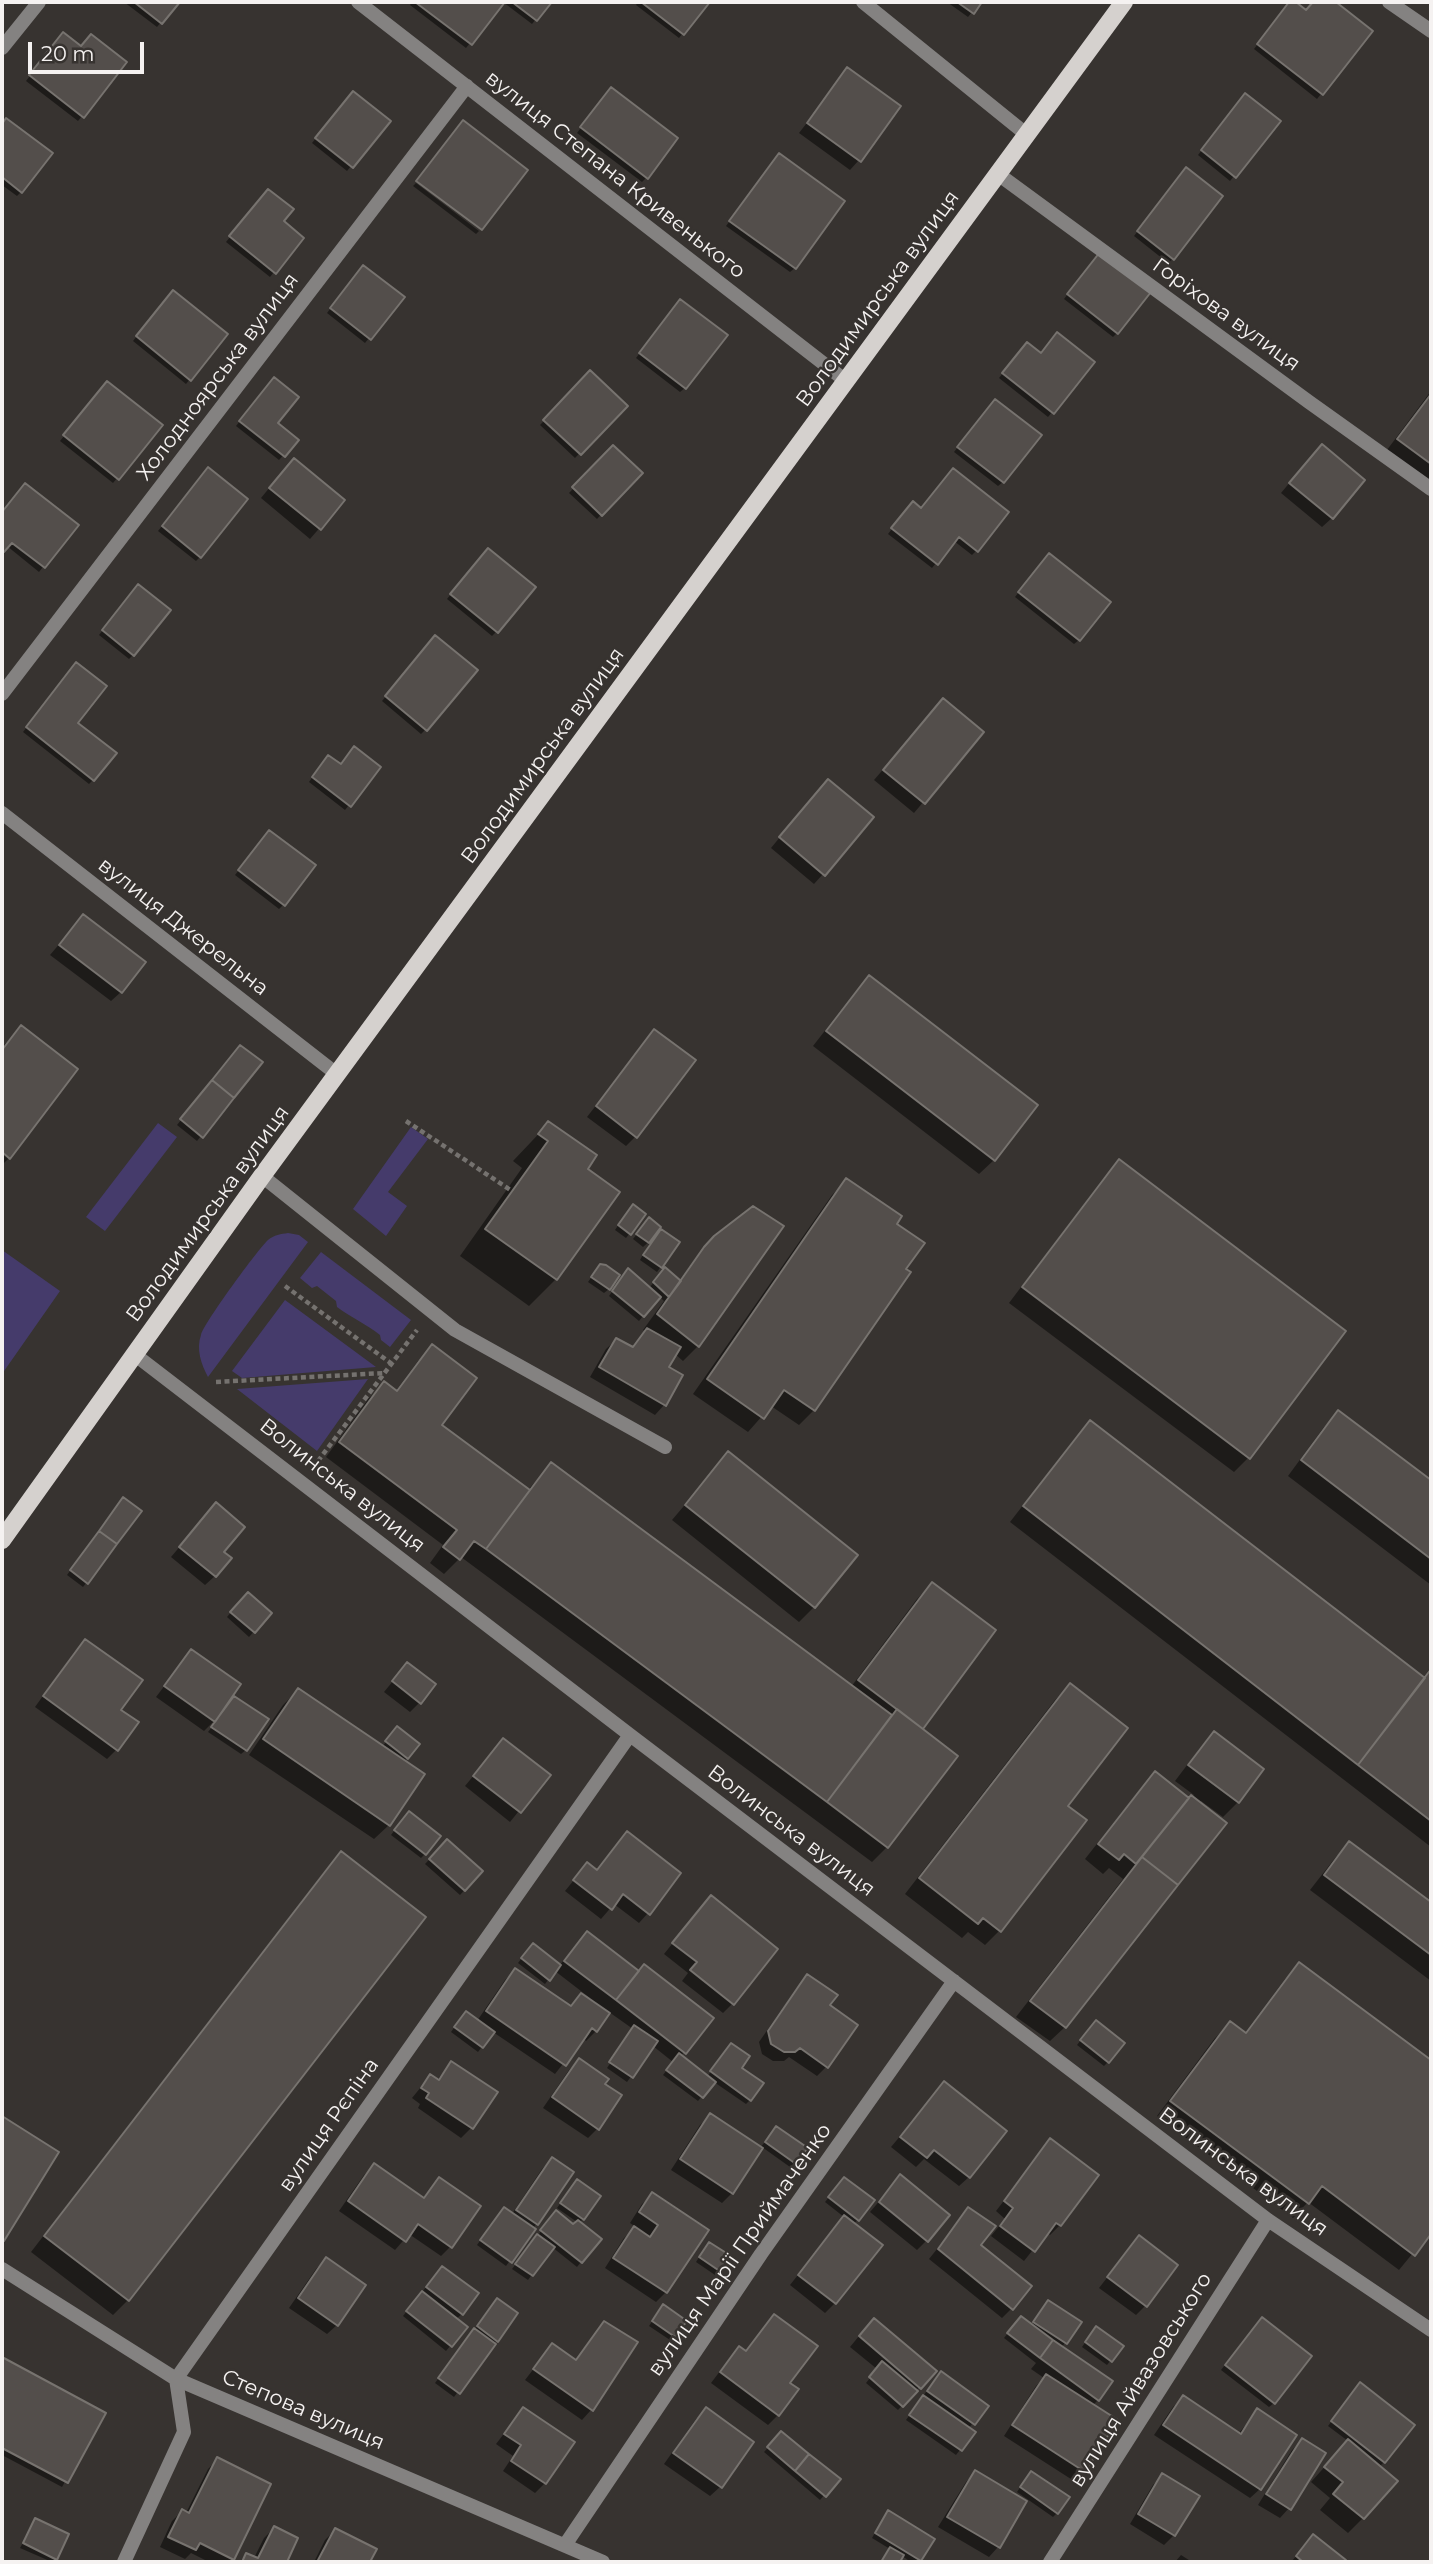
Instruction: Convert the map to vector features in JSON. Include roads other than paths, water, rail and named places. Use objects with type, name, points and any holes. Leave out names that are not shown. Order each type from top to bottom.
[{"type":"main road","name":"Володимирська вулиця","points":[[2,1540],[262,1176],[1124,2]]},
{"type":"street","points":[[2,48],[39,2]]},
{"type":"street","name":"вулиця Степана Кривенького","points":[[358,2],[846,381]]},
{"type":"street","points":[[863,2],[1026,134]]},
{"type":"street","points":[[1389,2],[1431,31]]},
{"type":"street","name":"Холодноярська вулиця","points":[[2,694],[467,86]]},
{"type":"street","name":"Горіхова вулиця","points":[[998,174],[1431,489]]},
{"type":"street","name":"вулиця Джерельна","points":[[2,813],[338,1075]]},
{"type":"street","points":[[262,1176],[455,1330],[665,1447]]},
{"type":"street","name":"Волинська вулиця","points":[[134,1354],[1268,2220],[1431,2330]]},
{"type":"street","name":"вулиця Рєпіна","points":[[176,2379],[630,1735]]},
{"type":"street","name":"вулиця Марії Приймаченко","points":[[565,2545],[761,2255],[954,1981]]},
{"type":"street","name":"вулиця Айвазовського","points":[[1050,2562],[1268,2220]]},
{"type":"street","name":"Степова вулиця","points":[[2,2269],[176,2379],[603,2562]]},
{"type":"street","points":[[124,2562],[184,2432],[176,2379]]}]
